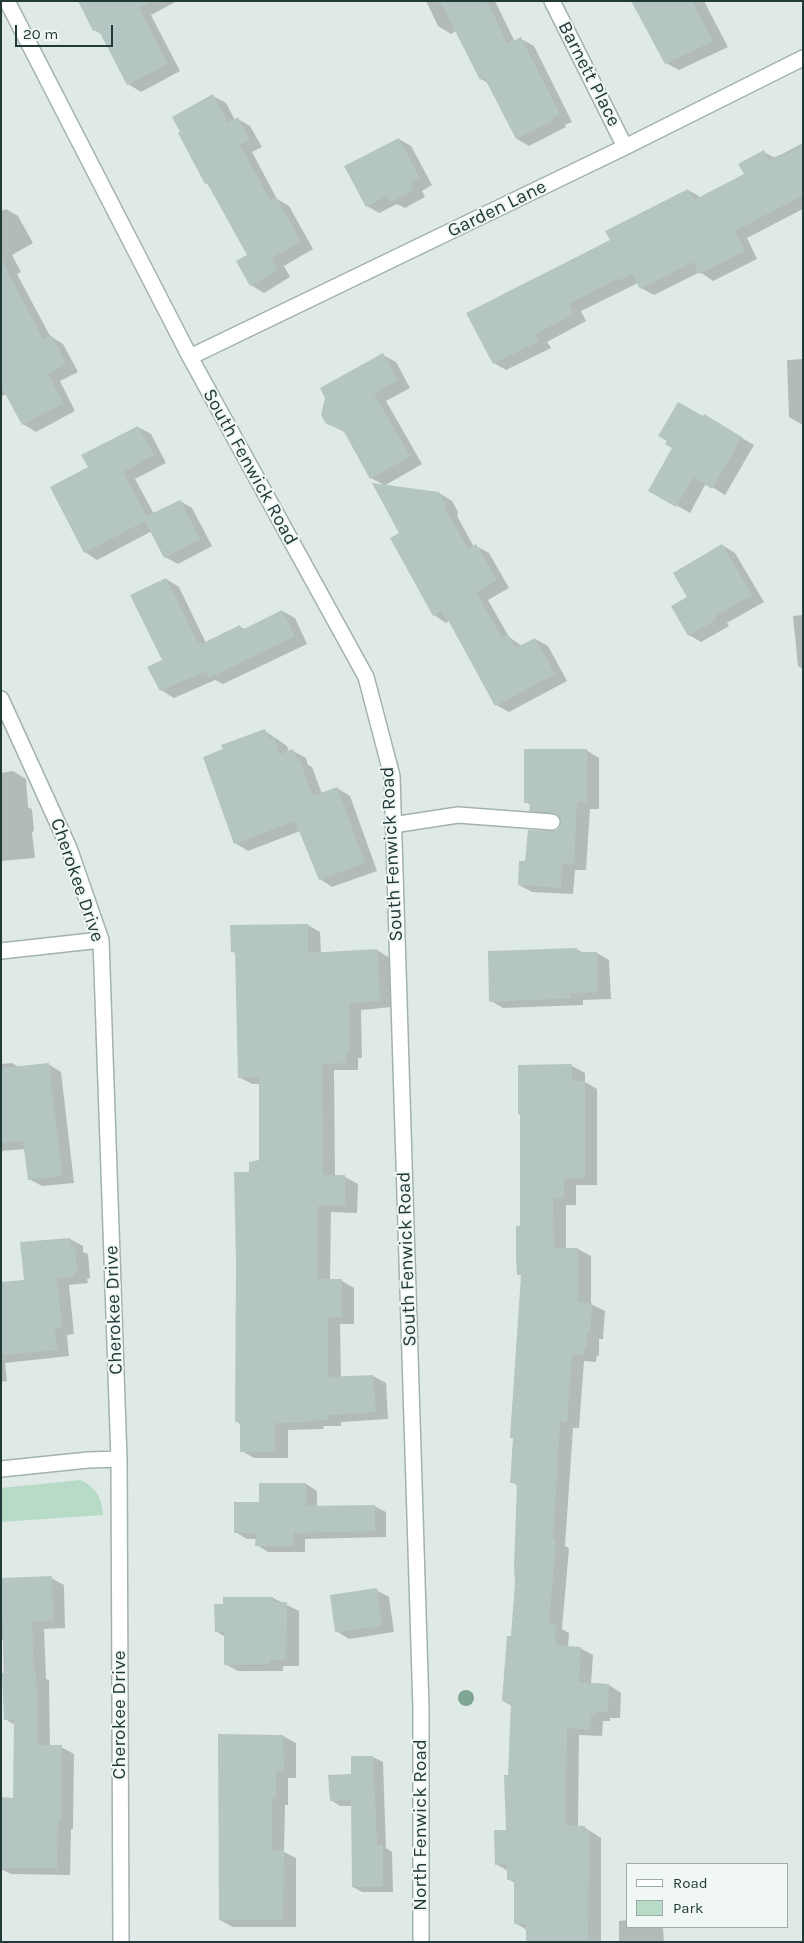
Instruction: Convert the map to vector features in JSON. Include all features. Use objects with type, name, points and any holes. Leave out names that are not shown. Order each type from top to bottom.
[{"type":"street","name":"South Fenwick Road","points":[[7,1],[190,358],[366,677],[392,776],[421,1709]]},
{"type":"street","name":"Barnett Place","points":[[552,1],[625,146]]},
{"type":"street","name":"Garden Lane","points":[[190,358],[803,58]]},
{"type":"street","name":"Cherokee Drive","points":[[1,699],[69,848],[101,940],[119,1460],[121,1942]]},
{"type":"street","points":[[393,825],[458,815],[552,822]]},
{"type":"street","points":[[1,951],[101,940]]},
{"type":"street","points":[[1,1469],[88,1460],[119,1460]]},
{"type":"street","name":"North Fenwick Road","points":[[421,1709],[421,1942]]},
{"type":"green space","points":[[80,1480],[90,1486],[100,1498],[103,1515],[1,1522],[1,1488]]},
{"type":"building","points":[[78,1],[151,1],[139,8],[168,64],[127,85],[98,29],[93,31]]},
{"type":"building","points":[[440,1],[487,1],[507,44],[521,37],[560,114],[553,118],[554,120],[516,139],[484,77],[480,80]]},
{"type":"building","points":[[631,1],[692,1],[713,41],[665,64]]},
{"type":"building","points":[[213,94],[228,123],[238,117],[250,140],[240,145],[270,200],[276,197],[301,241],[272,258],[278,270],[250,286],[236,261],[247,255],[207,183],[205,184],[178,133],[180,132],[172,117]]},
{"type":"building","points":[[399,138],[420,178],[410,183],[413,190],[391,202],[387,195],[366,207],[344,166]]},
{"type":"building","points":[[803,145],[803,195],[735,231],[745,251],[699,274],[693,262],[640,289],[632,273],[618,281],[617,279],[569,304],[574,314],[535,334],[539,341],[493,364],[466,313],[610,240],[605,231],[688,189],[694,200],[744,174],[738,164],[764,150],[769,160],[779,155],[780,157]]},
{"type":"building","points":[[1,259],[43,339],[51,335],[66,364],[48,374],[63,403],[22,425],[1,386]]},
{"type":"building","points":[[383,353],[398,380],[374,394],[410,456],[370,479],[343,430],[326,424],[321,415],[325,398],[320,388]]},
{"type":"building","points":[[678,402],[703,416],[704,414],[742,437],[712,489],[693,477],[676,507],[648,491],[672,448],[665,444],[667,441],[658,436]]},
{"type":"building","points":[[138,426],[154,455],[123,472],[147,516],[180,500],[200,539],[164,558],[145,521],[84,553],[50,487],[88,467],[81,455]]},
{"type":"building","points":[[372,483],[439,492],[446,504],[445,508],[468,549],[476,544],[497,580],[476,592],[502,638],[508,635],[516,648],[535,638],[555,674],[495,706],[448,620],[441,611],[433,616],[390,538],[399,533]]},
{"type":"building","points":[[722,544],[752,595],[715,616],[717,619],[688,636],[671,606],[687,597],[673,573]]},
{"type":"building","points":[[166,578],[198,643],[200,642],[201,644],[240,625],[242,630],[282,610],[295,636],[209,678],[206,671],[160,691],[147,667],[162,660],[130,595]]},
{"type":"building","points":[[265,729],[269,739],[274,737],[280,754],[293,749],[297,759],[299,758],[313,796],[337,787],[365,863],[319,880],[295,821],[234,844],[203,757],[223,749],[221,745]]},
{"type":"building","points":[[524,749],[587,749],[587,802],[577,802],[574,864],[562,863],[561,888],[518,885],[519,861],[525,861],[528,830],[556,831],[560,827],[561,822],[557,814],[529,811],[530,803],[524,803]]},
{"type":"building","points":[[308,924],[308,953],[377,949],[380,1001],[349,1003],[350,1051],[346,1052],[346,1063],[322,1064],[323,1175],[345,1175],[345,1206],[318,1206],[318,1279],[342,1279],[342,1317],[328,1317],[328,1377],[373,1375],[376,1412],[328,1415],[328,1420],[311,1419],[311,1422],[275,1423],[275,1452],[240,1452],[240,1422],[235,1422],[236,1261],[234,1172],[249,1172],[249,1162],[259,1160],[259,1077],[238,1078],[235,952],[231,952],[230,925]]},
{"type":"building","points":[[577,948],[577,952],[597,952],[598,992],[571,993],[571,998],[489,1002],[488,951]]},
{"type":"building","points":[[49,1063],[62,1176],[28,1180],[23,1141],[1,1143],[1,1068]]},
{"type":"building","points":[[572,1064],[572,1081],[585,1081],[585,1178],[564,1178],[564,1198],[553,1198],[554,1248],[578,1248],[578,1302],[592,1303],[590,1333],[587,1332],[584,1355],[572,1354],[567,1422],[560,1421],[553,1539],[556,1539],[549,1624],[556,1625],[555,1645],[581,1647],[579,1682],[609,1684],[608,1712],[598,1711],[597,1715],[591,1715],[590,1730],[567,1728],[565,1825],[585,1826],[585,1830],[589,1830],[588,1941],[526,1940],[526,1924],[514,1924],[514,1880],[507,1880],[507,1864],[495,1865],[494,1830],[506,1830],[504,1775],[508,1775],[511,1702],[502,1701],[507,1636],[511,1636],[515,1582],[517,1483],[510,1483],[513,1438],[510,1438],[521,1275],[517,1275],[516,1258],[516,1226],[520,1226],[518,1065]]},
{"type":"building","points":[[70,1238],[71,1246],[75,1246],[77,1272],[75,1272],[75,1276],[57,1278],[62,1327],[55,1328],[57,1350],[1,1355],[1,1282],[24,1280],[20,1242]]},
{"type":"building","points":[[259,1483],[306,1483],[306,1506],[375,1505],[375,1531],[294,1533],[294,1546],[255,1546],[256,1533],[234,1533],[234,1502],[259,1502]]},
{"type":"building","points":[[52,1576],[53,1621],[32,1622],[34,1672],[36,1672],[38,1745],[62,1745],[61,1822],[58,1822],[57,1868],[1,1868],[1,1797],[13,1798],[14,1720],[4,1720],[2,1673],[5,1673],[3,1623],[1,1623],[1,1578]]},
{"type":"building","points":[[377,1588],[382,1626],[335,1632],[330,1595]]},
{"type":"building","points":[[223,1597],[273,1597],[273,1602],[287,1602],[286,1659],[270,1660],[270,1664],[224,1665],[224,1632],[215,1632],[214,1604],[223,1604]]},
{"type":"building","points":[[218,1734],[283,1735],[284,1771],[276,1771],[276,1798],[272,1798],[272,1850],[284,1850],[283,1920],[219,1920]]},
{"type":"building","points":[[351,1756],[373,1756],[377,1845],[383,1845],[383,1887],[352,1887],[351,1800],[330,1801],[328,1775],[351,1774]]}]
